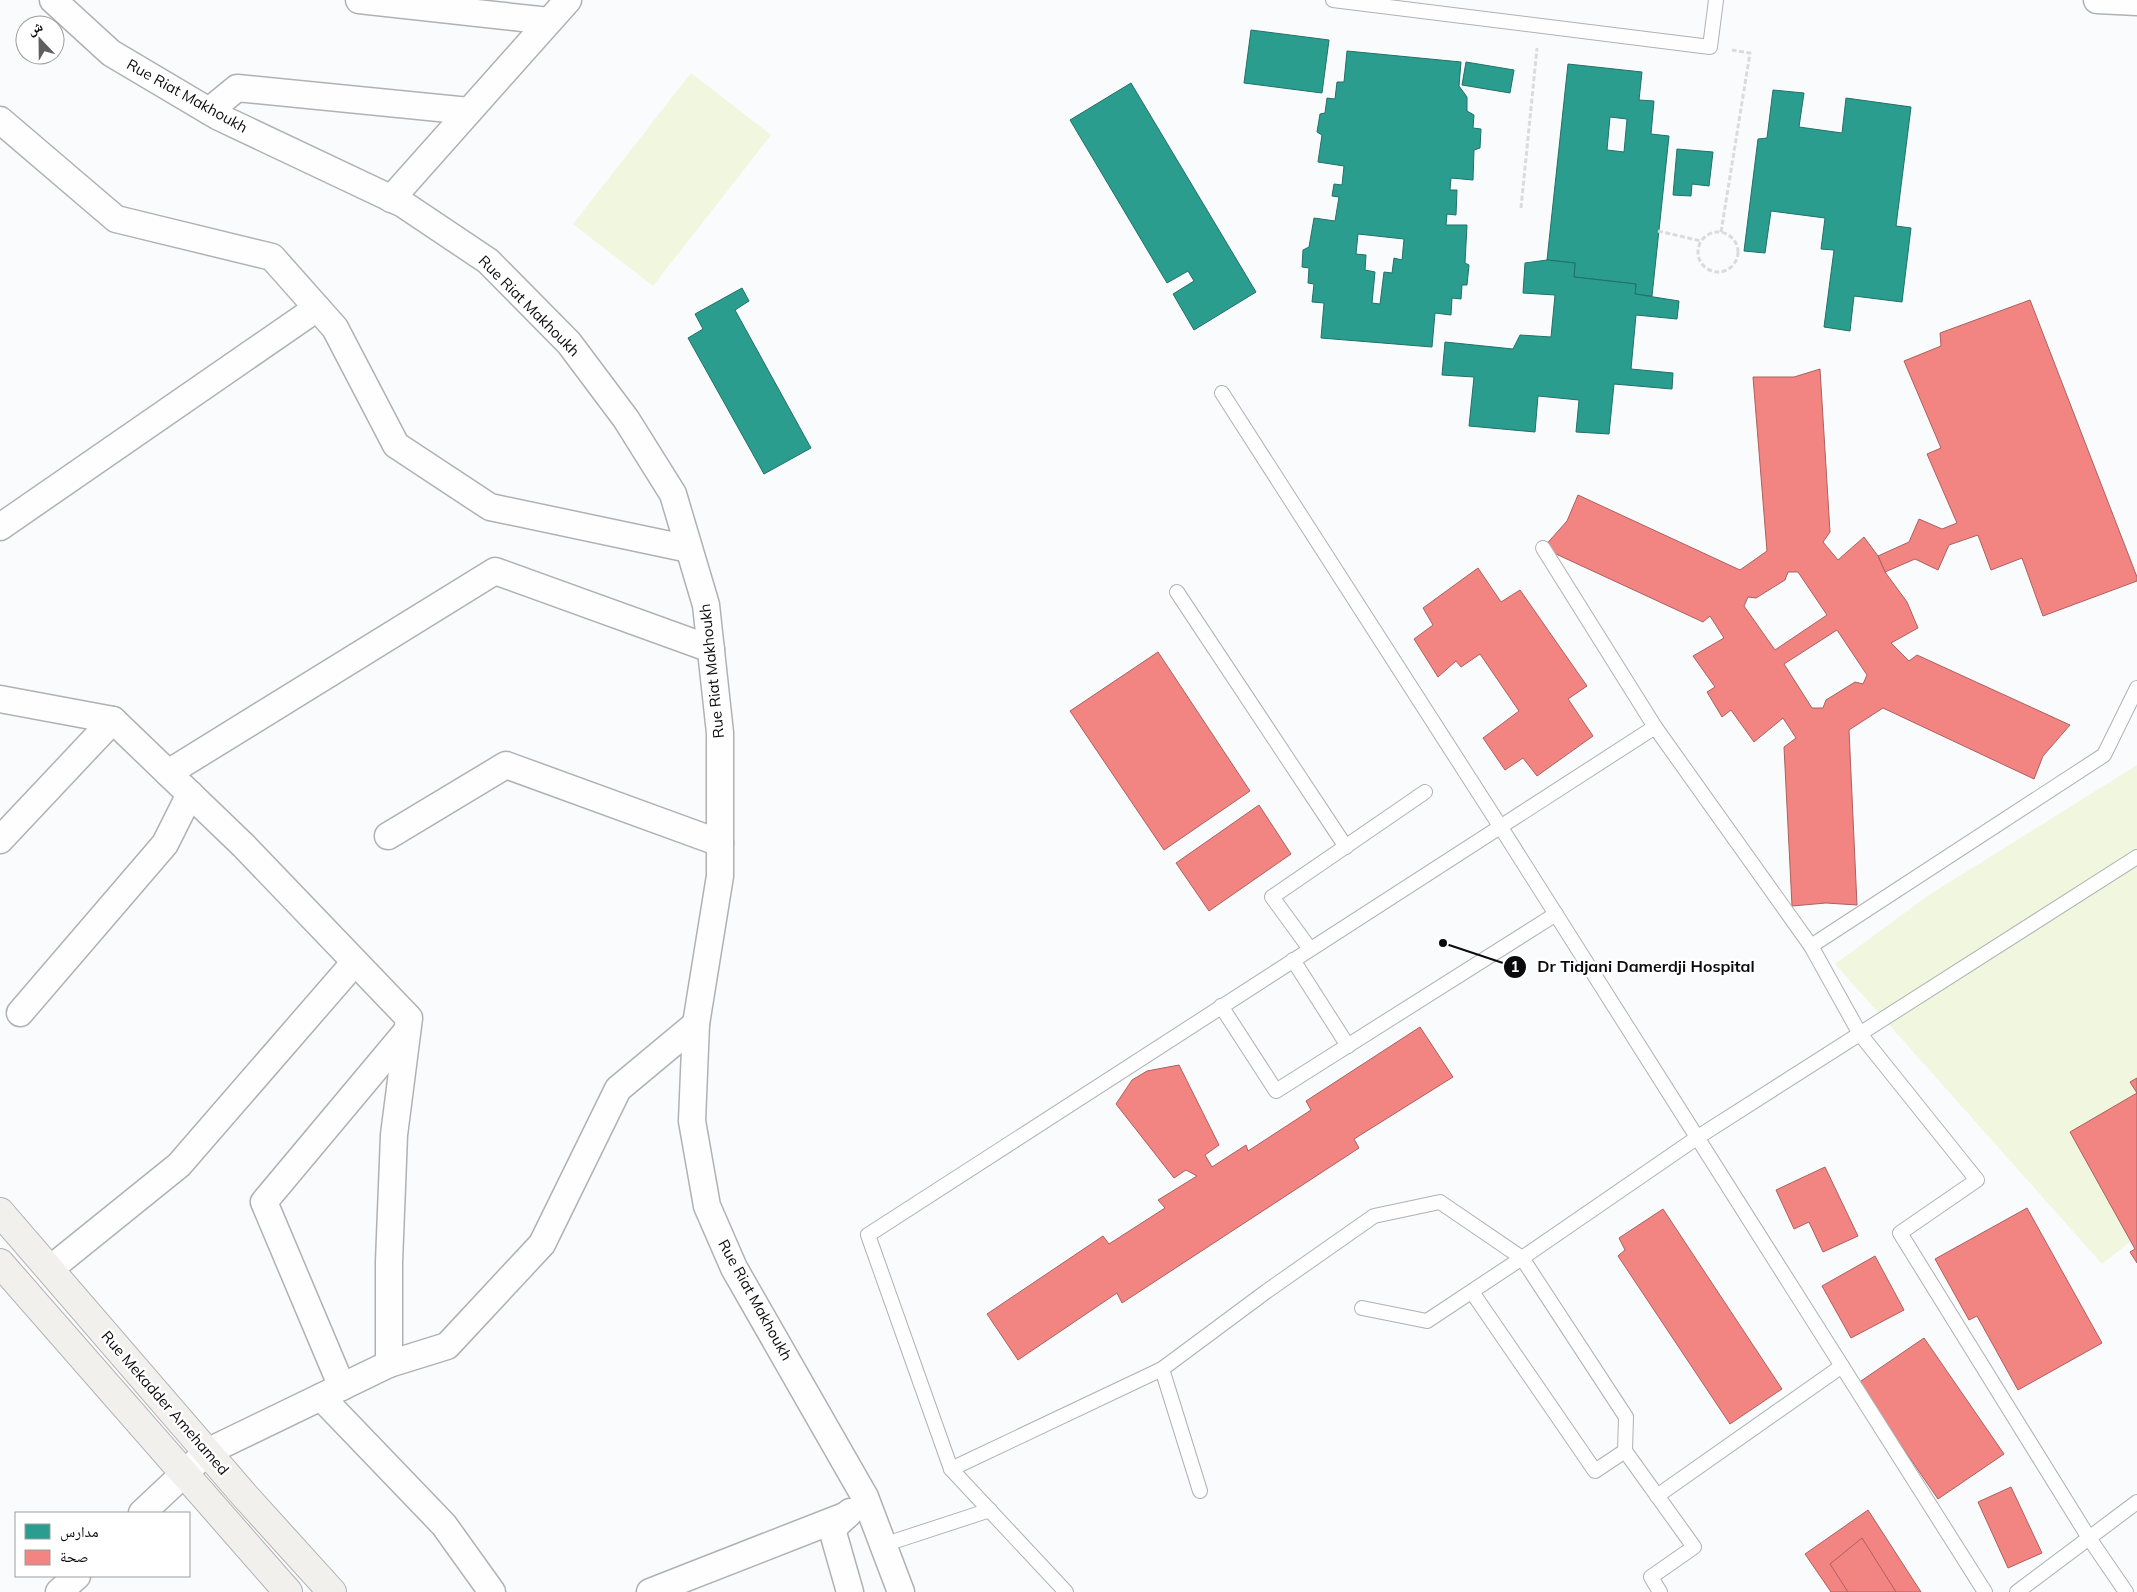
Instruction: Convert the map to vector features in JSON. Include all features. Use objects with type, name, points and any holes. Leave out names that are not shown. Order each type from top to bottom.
[{"type":"main road","name":"Rue Mekadder Amehamed","points":[[0,1212],[207,1452],[332,1592]]},
{"type":"main road","name":"Rue Mekadder Amehamed","points":[[0,1263],[288,1592]]},
{"type":"street","name":"Rue Riat Makhoukh","points":[[53,0],[111,53],[209,111],[390,199],[488,261],[569,343],[626,420],[673,494],[706,605],[720,733],[720,876],[696,1024],[692,1121],[707,1206],[734,1268],[856,1506],[883,1544],[901,1592]]},
{"type":"street","points":[[359,0],[549,21]]},
{"type":"street","points":[[390,199],[568,0]]},
{"type":"street","points":[[2097,0],[2137,2]]},
{"type":"street","points":[[209,111],[237,88],[469,111]]},
{"type":"street","points":[[0,120],[116,218],[272,257],[335,328],[396,445],[490,507],[689,549]]},
{"type":"street","points":[[0,527],[317,308]]},
{"type":"street","points":[[168,773],[495,571],[710,649]]},
{"type":"street","points":[[0,699],[113,720],[244,846],[409,1018],[394,1135],[389,1262],[389,1364]]},
{"type":"street","points":[[0,840],[113,720]]},
{"type":"street","points":[[388,836],[506,765],[720,843]]},
{"type":"street","points":[[20,1013],[165,844],[190,794]]},
{"type":"street","points":[[50,1269],[179,1165],[355,962]]},
{"type":"street","points":[[143,1512],[207,1452],[389,1364],[447,1346],[542,1244],[618,1089],[696,1024]]},
{"type":"street","points":[[407,1031],[264,1202],[331,1392],[444,1525],[492,1592]]},
{"type":"street","points":[[650,1592],[856,1506]]},
{"type":"street","points":[[850,1592],[832,1529],[856,1506]]},
{"type":"street","points":[[59,1592],[75,1577]]},
{"type":"lane","points":[[1333,0],[1710,47],[1716,0]]},
{"type":"lane","points":[[1222,393],[1698,1137],[1985,1592]]},
{"type":"lane","points":[[1543,548],[1654,727],[1812,946],[1860,1034],[1977,1180],[1900,1233],[2089,1538],[2126,1592]]},
{"type":"lane","points":[[1177,592],[1346,847]]},
{"type":"lane","points":[[1812,946],[2104,755],[2137,688]]},
{"type":"lane","points":[[1066,1592],[951,1469],[868,1235],[1654,727]]},
{"type":"lane","points":[[1310,949],[1272,897],[1425,792]]},
{"type":"lane","points":[[1362,1308],[1427,1322],[1698,1137],[2137,857]]},
{"type":"lane","points":[[1222,1006],[1276,1091],[1556,914]]},
{"type":"lane","points":[[1293,960],[1348,1046]]},
{"type":"lane","points":[[951,1469],[1162,1369],[1267,1291],[1374,1216],[1440,1202],[1522,1258],[1626,1417],[1625,1451],[1694,1547],[1651,1578],[1660,1592]]},
{"type":"lane","points":[[1472,1292],[1595,1471],[1625,1451]]},
{"type":"lane","points":[[1657,1496],[1842,1366]]},
{"type":"lane","points":[[1162,1369],[1200,1491]]},
{"type":"lane","points":[[2018,1592],[2137,1502]]},
{"type":"lane","points":[[883,1544],[990,1510]]},
{"type":"path","points":[[1521,208],[1540,26]]},
{"type":"path","points":[[1710,47],[1750,53],[1721,232]]},
{"type":"path","points":[[1658,231],[1701,241]]},
{"type":"path","points":[[1721,232],[1733,238],[1738,251],[1734,264],[1723,272],[1709,270],[1700,261],[1698,249],[1701,241],[1709,234],[1721,232]]},
{"type":"green space","points":[[691,73],[771,135],[653,286],[573,224]]},
{"type":"green space","points":[[2137,765],[2137,1236],[2102,1264],[1835,964],[1929,895]]},
{"type":"building: مدارس","points":[[1251,30],[1329,40],[1322,93],[1244,83]]},
{"type":"building: مدارس","points":[[1347,51],[1461,62],[1459,86],[1467,97],[1467,111],[1474,115],[1473,128],[1481,129],[1480,148],[1474,150],[1473,180],[1451,178],[1450,190],[1457,190],[1456,215],[1447,214],[1446,225],[1467,225],[1465,263],[1469,265],[1467,285],[1462,285],[1461,299],[1452,298],[1451,315],[1435,313],[1432,347],[1321,338],[1324,303],[1312,302],[1314,284],[1308,283],[1309,268],[1302,267],[1303,250],[1309,247],[1314,218],[1335,221],[1339,197],[1332,196],[1334,184],[1342,185],[1344,166],[1318,162],[1322,135],[1317,132],[1320,114],[1325,113],[1327,98],[1335,99],[1337,82],[1344,82]],"holes":[[[1358,234],[1404,239],[1402,260],[1394,258],[1392,273],[1384,272],[1380,304],[1372,303],[1375,272],[1365,270],[1366,255],[1356,254]]]},
{"type":"building: مدارس","points":[[1466,62],[1514,70],[1510,93],[1462,85]]},
{"type":"building: مدارس","points":[[1568,64],[1642,72],[1639,100],[1654,101],[1651,134],[1669,136],[1652,296],[1635,294],[1636,284],[1574,277],[1575,263],[1547,260]],"holes":[[[1610,117],[1627,119],[1624,152],[1607,150]]]},
{"type":"building: مدارس","points":[[1131,83],[1256,292],[1194,330],[1173,294],[1194,281],[1188,271],[1167,283],[1070,120]]},
{"type":"building: مدارس","points":[[1773,90],[1804,93],[1799,127],[1842,133],[1846,98],[1911,107],[1896,226],[1911,228],[1902,302],[1854,296],[1850,331],[1824,327],[1834,250],[1821,249],[1825,218],[1771,211],[1765,253],[1744,251],[1758,139],[1767,138]]},
{"type":"building: مدارس","points":[[1677,149],[1713,152],[1709,186],[1692,184],[1691,196],[1673,195]]},
{"type":"building: مدارس","points":[[1547,260],[1575,263],[1574,277],[1636,284],[1635,294],[1679,301],[1677,319],[1636,315],[1631,369],[1673,373],[1672,389],[1614,384],[1609,434],[1576,432],[1579,400],[1538,396],[1535,432],[1469,426],[1474,377],[1442,375],[1445,342],[1513,349],[1520,335],[1551,337],[1555,295],[1523,293],[1525,263]]},
{"type":"building: مدارس","points":[[742,288],[749,301],[735,310],[811,448],[764,474],[688,338],[703,329],[695,314]]},
{"type":"building: صحة","points":[[2030,300],[2137,577],[2137,581],[2043,616],[2022,558],[1991,570],[1978,535],[1949,545],[1938,570],[1915,559],[1885,572],[1878,556],[1909,542],[1919,519],[1942,529],[1957,523],[1927,454],[1941,448],[1904,361],[1941,346],[1940,333]]},
{"type":"building: صحة","points":[[1820,369],[1830,532],[1823,542],[1838,560],[1864,537],[1878,556],[1885,572],[1907,602],[1918,628],[1891,643],[1909,661],[1917,655],[2070,725],[2043,756],[2034,779],[1883,708],[1849,730],[1857,905],[1826,903],[1792,906],[1784,747],[1796,738],[1783,718],[1754,742],[1731,710],[1722,717],[1707,692],[1715,687],[1693,656],[1724,638],[1710,616],[1703,622],[1543,548],[1567,521],[1578,495],[1740,570],[1767,551],[1753,377],[1794,377]],"holes":[[[1788,572],[1798,572],[1827,615],[1775,650],[1744,606],[1748,597],[1756,598],[1785,580]],[[1837,630],[1867,675],[1863,684],[1855,682],[1826,700],[1823,708],[1812,708],[1784,664]]]},
{"type":"building: صحة","points":[[1478,568],[1501,602],[1520,590],[1587,686],[1568,699],[1593,736],[1537,776],[1523,758],[1505,770],[1483,738],[1519,711],[1480,654],[1461,667],[1456,661],[1438,677],[1414,639],[1433,625],[1423,608]]},
{"type":"building: صحة","points":[[1158,652],[1250,791],[1164,850],[1070,711]]},
{"type":"building: صحة","points":[[1259,805],[1291,854],[1209,911],[1176,863]]},
{"type":"building: صحة","points":[[1420,1027],[1453,1077],[1354,1139],[1359,1148],[1122,1303],[1117,1293],[1018,1360],[987,1314],[1103,1236],[1109,1244],[1165,1208],[1158,1200],[1197,1176],[1186,1170],[1174,1178],[1116,1104],[1132,1080],[1147,1071],[1179,1065],[1219,1145],[1205,1155],[1212,1167],[1246,1145],[1248,1151],[1311,1110],[1306,1101]]},
{"type":"building: صحة","points":[[2137,1078],[2137,1093],[2130,1082]]},
{"type":"building: صحة","points":[[2137,1093],[2137,1263],[2130,1252],[2135,1249],[2070,1132]]},
{"type":"building: صحة","points":[[1825,1167],[1858,1236],[1823,1252],[1809,1222],[1794,1229],[1776,1190]]},
{"type":"building: صحة","points":[[2027,1208],[2102,1343],[2018,1390],[1977,1316],[1969,1320],[1935,1259]]},
{"type":"building: صحة","points":[[1663,1209],[1782,1389],[1730,1424],[1618,1256],[1625,1250],[1619,1238]]},
{"type":"building: صحة","points":[[1875,1256],[1904,1310],[1851,1338],[1822,1286]]},
{"type":"building: صحة","points":[[1924,1338],[2004,1454],[1938,1499],[1858,1383]]},
{"type":"building: صحة","points":[[2011,1487],[2042,1553],[2008,1568],[1978,1502]]},
{"type":"building: صحة","points":[[1868,1510],[1921,1592],[1831,1592],[1805,1554]]},
{"type":"building: صحة","points":[[1862,1538],[1896,1592],[1848,1592],[1830,1564]]},
{"type":"place","name":"Dr Tidjani Damerdji Hospital","points":[[1443,943]]}]
